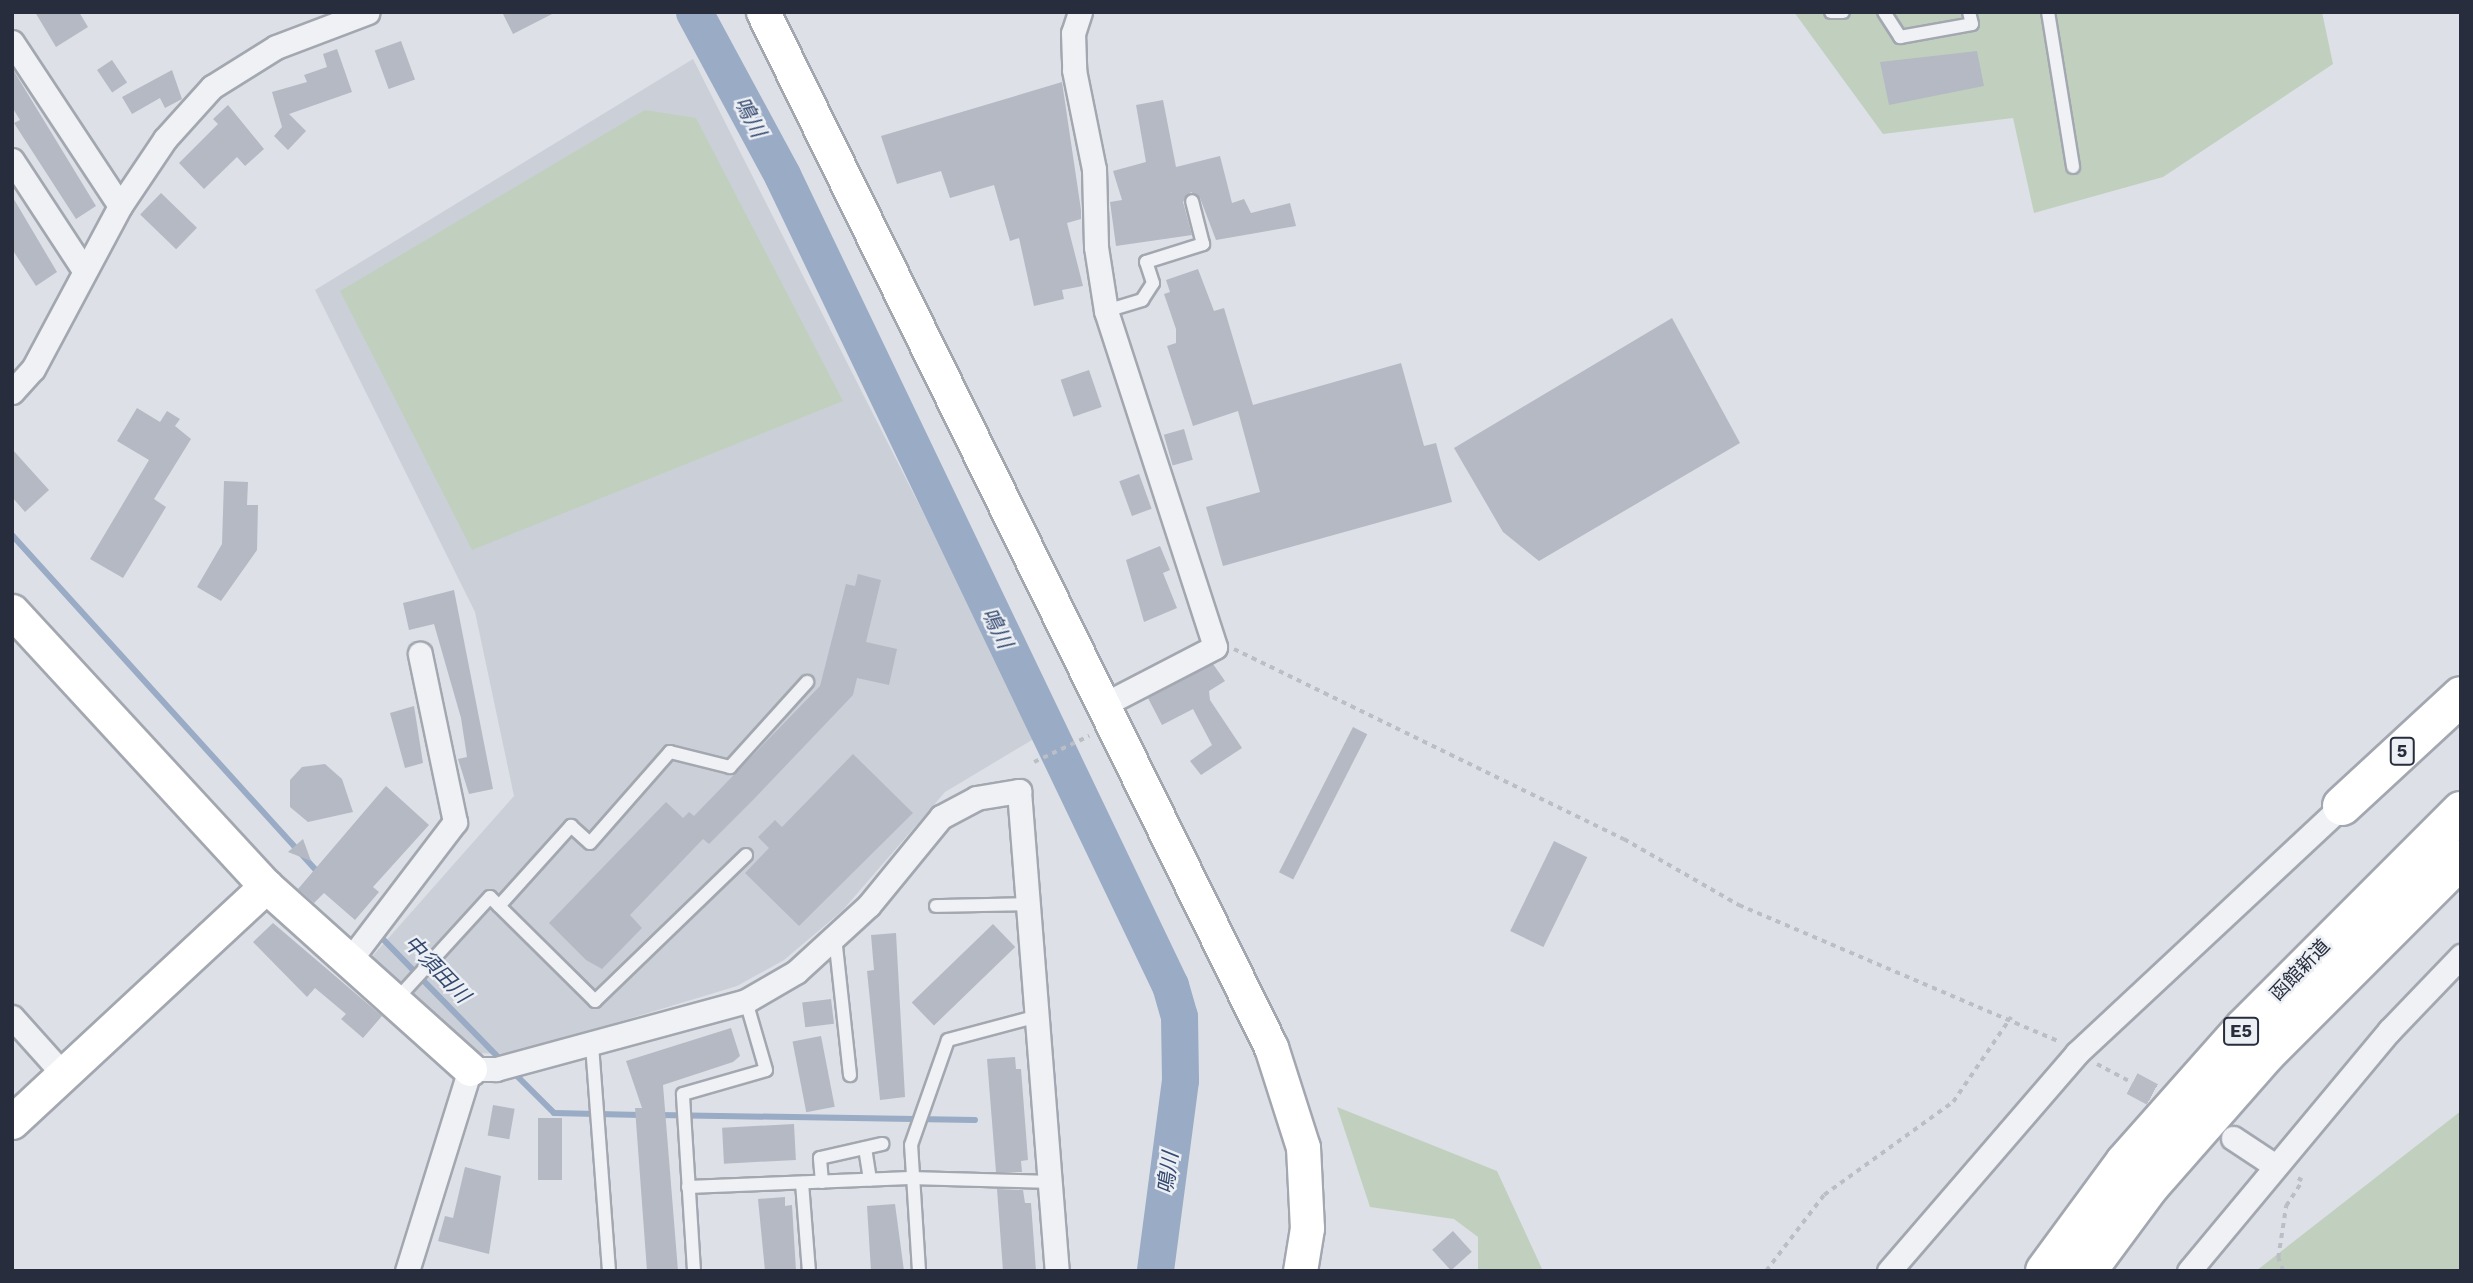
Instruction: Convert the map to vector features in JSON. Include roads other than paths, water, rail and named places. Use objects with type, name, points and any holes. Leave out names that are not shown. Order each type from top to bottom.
[{"type":"highway","name":"5","points":[[2342,806],[2461,696]]},
{"type":"highway","name":"函館新道","points":[[2045,1271],[2125,1162],[2244,1028],[2461,811]]},
{"type":"highway","name":"函館新道","points":[[2087,1271],[2150,1186],[2266,1054],[2461,859]]},
{"type":"street","points":[[12,392],[33,369],[82,267],[120,206],[165,139],[212,87],[276,47],[368,12]]},
{"type":"street","points":[[763,12],[1103,705],[1288,1091],[1303,1147],[1307,1228],[1300,1271]]},
{"type":"street","points":[[1080,12],[1073,33],[1074,70],[1094,169],[1096,247],[1106,311],[1215,647],[1103,705]]},
{"type":"street","points":[[12,42],[120,206]]},
{"type":"street","points":[[12,160],[82,267]]},
{"type":"street","points":[[12,611],[266,886],[470,1069],[496,1069],[746,1001],[796,972],[835,937],[941,817],[976,798],[1019,790],[1053,1182],[1057,1271]]},
{"type":"street","points":[[349,961],[455,822],[420,654]]},
{"type":"street","points":[[1889,1271],[2077,1053],[2342,806]]},
{"type":"street","points":[[12,1122],[266,886]]},
{"type":"street","points":[[2189,1271],[2274,1165],[2461,956]]},
{"type":"street","points":[[12,1017],[64,1075]]},
{"type":"street","points":[[407,1271],[470,1069]]},
{"type":"street","points":[[2233,1138],[2274,1165]]},
{"type":"lane","points":[[1831,12],[1843,12]]},
{"type":"lane","points":[[1884,12],[1900,37],[1972,24],[1969,12]]},
{"type":"lane","points":[[2048,12],[2073,167]]},
{"type":"lane","points":[[1106,311],[1142,300],[1153,283],[1146,262],[1203,244],[1192,201]]},
{"type":"lane","points":[[499,906],[571,826],[590,843],[670,752],[730,767],[807,682]]},
{"type":"lane","points":[[395,1001],[490,897],[595,1001],[746,855]]},
{"type":"lane","points":[[936,906],[1028,904]]},
{"type":"lane","points":[[835,937],[850,1074]]},
{"type":"lane","points":[[694,1271],[683,1094],[765,1070],[746,1001]]},
{"type":"lane","points":[[919,1271],[910,1178],[911,1145],[948,1040],[1038,1016]]},
{"type":"lane","points":[[592,1045],[609,1271]]},
{"type":"lane","points":[[822,1182],[820,1158],[882,1144]]},
{"type":"lane","points":[[865,1147],[870,1180]]},
{"type":"lane","points":[[688,1187],[910,1178],[1053,1182]]},
{"type":"lane","points":[[802,1183],[809,1271]]},
{"type":"waterway","name":"鳴川","points":[[694,12],[782,175],[1170,985],[1179,1016],[1180,1080],[1155,1271]]},
{"type":"waterway","name":"中須田川","points":[[12,535],[318,873]]},
{"type":"waterway","name":"中須田川","points":[[377,933],[502,1061]]},
{"type":"waterway","name":"中須田川","points":[[512,1071],[554,1113],[641,1115]]},
{"type":"waterway","name":"中須田川","points":[[659,1115],[975,1120]]},
{"type":"tunnel","points":[[2132,1083],[2184,1111]]}]
